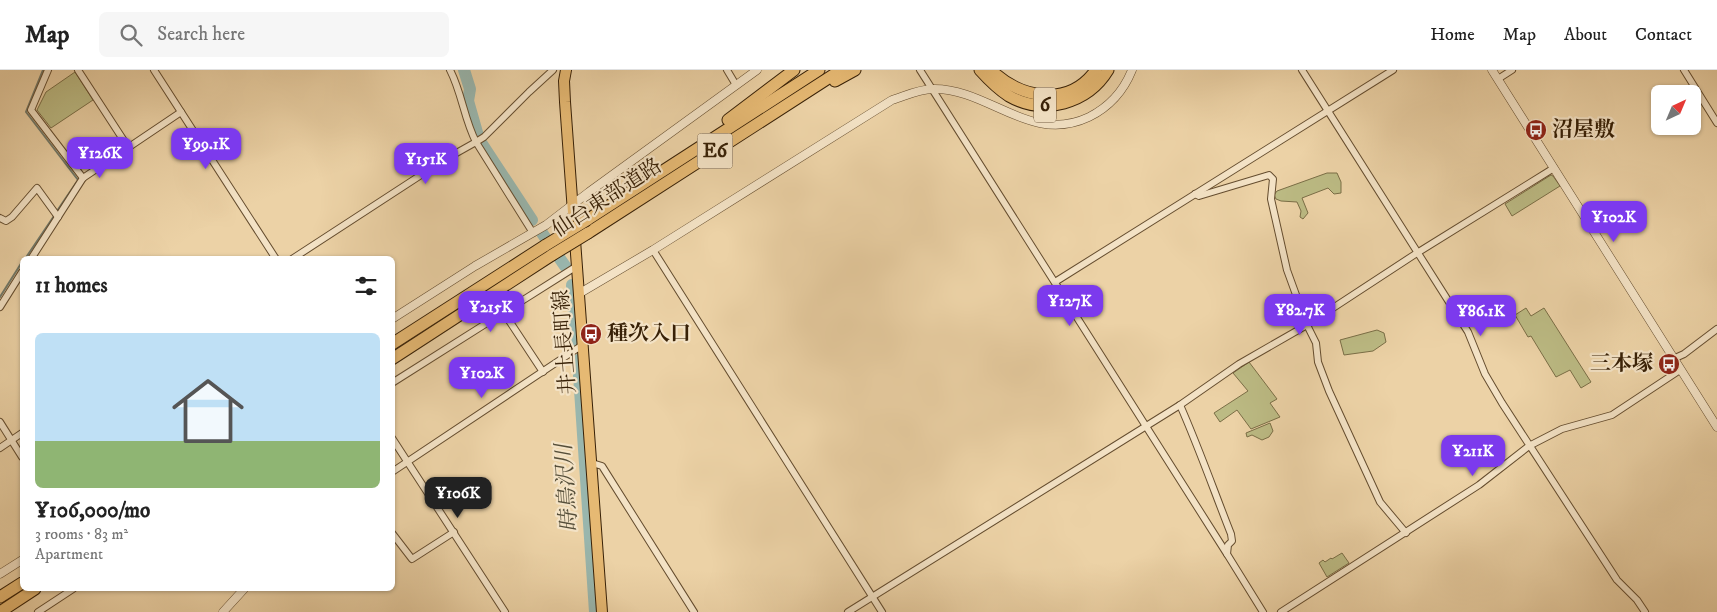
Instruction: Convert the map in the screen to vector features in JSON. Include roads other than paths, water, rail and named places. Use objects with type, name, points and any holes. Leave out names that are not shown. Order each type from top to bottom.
[{"type":"highway","points":[[627,193],[794,70]]},
{"type":"highway","name":"仙台東部道路","points":[[395,357],[549,250],[586,220],[819,70]]},
{"type":"highway","name":"仙台東部道路","points":[[395,342],[549,250],[588,233],[841,70]]},
{"type":"highway","points":[[813,88],[842,78],[855,70]]},
{"type":"highway","name":"6","points":[[980,70],[999,89],[1011,97],[1046,106],[1059,105],[1082,97],[1100,82],[1108,70]]},
{"type":"highway","name":"6","points":[[991,70],[1008,85],[1039,95],[1050,96],[1077,88],[1086,82],[1096,70]]},
{"type":"highway","points":[[0,598],[20,584]]},
{"type":"highway","points":[[0,612],[32,591]]},
{"type":"main road","name":"井土長町線","points":[[566,70],[565,95],[572,204],[584,344],[602,612]]},
{"type":"street","points":[[48,70],[31,110],[83,178]]},
{"type":"street","points":[[78,70],[128,147]]},
{"type":"street","points":[[154,70],[274,256]]},
{"type":"street","points":[[450,70],[457,83],[470,131],[533,232]]},
{"type":"street","points":[[297,256],[444,160],[484,137],[528,92],[553,70]]},
{"type":"street","points":[[727,70],[736,85]]},
{"type":"street","points":[[395,317],[533,232],[758,70]]},
{"type":"street","points":[[920,70],[1263,612]]},
{"type":"street","points":[[580,293],[653,250],[892,100],[918,91],[932,89],[962,93],[1010,114],[1034,122],[1052,125],[1070,124],[1099,112],[1119,94],[1132,70]]},
{"type":"street","points":[[1302,70],[1468,332],[1485,374],[1529,446],[1617,580],[1637,600],[1645,612]]},
{"type":"street","points":[[1054,282],[1393,70]]},
{"type":"street","points":[[1492,70],[1717,427]]},
{"type":"street","points":[[1498,79],[1512,70]]},
{"type":"street","points":[[1684,70],[1717,123]]},
{"type":"street","points":[[33,256],[83,178],[181,112]]},
{"type":"street","points":[[848,612],[1180,406],[1239,364],[1307,325],[1417,253],[1554,168]]},
{"type":"street","points":[[1195,194],[1199,196],[1269,175],[1273,179],[1270,198],[1287,270],[1307,325],[1316,343],[1318,362],[1329,391],[1380,502],[1406,533]]},
{"type":"street","points":[[0,218],[6,221],[12,217],[37,188],[58,217]]},
{"type":"street","points":[[653,250],[882,612]]},
{"type":"street","points":[[395,381],[578,266]]},
{"type":"street","points":[[0,307],[20,275]]},
{"type":"street","points":[[504,313],[542,372]]},
{"type":"street","points":[[1673,359],[1684,354],[1717,329]]},
{"type":"street","points":[[395,470],[584,344]]},
{"type":"street","points":[[1281,612],[1479,485],[1529,446],[1562,429],[1612,415],[1680,370]]},
{"type":"street","points":[[1180,406],[1200,450],[1231,534],[1232,541],[1228,545],[1227,554]]},
{"type":"street","points":[[0,422],[20,454]]},
{"type":"street","points":[[0,448],[20,435]]},
{"type":"street","points":[[395,442],[506,612]]},
{"type":"street","points":[[592,463],[602,466],[694,612]]},
{"type":"street","points":[[395,537],[412,559],[454,532]]},
{"type":"street","points":[[0,574],[20,561]]},
{"type":"street","points":[[38,612],[70,591]]},
{"type":"street","points":[[223,612],[242,591]]},
{"type":"waterway","points":[[43,70],[26,112],[78,180],[57,211]]},
{"type":"waterway","name":"時鳥沢川","points":[[464,70],[470,89],[468,101],[478,136]]},
{"type":"waterway","name":"時鳥沢川","points":[[482,144],[532,220]]},
{"type":"waterway","points":[[27,256],[54,216]]},
{"type":"waterway","name":"時鳥沢川","points":[[542,233],[565,266]]},
{"type":"waterway","points":[[0,297],[20,265]]},
{"type":"waterway","name":"時鳥沢川","points":[[572,285],[576,344]]},
{"type":"waterway","name":"時鳥沢川","points":[[578,360],[595,612]]},
{"type":"place","name":"沼屋敷","points":[[1536,130]]},
{"type":"place","name":"種次入口","points":[[591,334]]},
{"type":"place","name":"三本塚","points":[[1669,364]]}]
